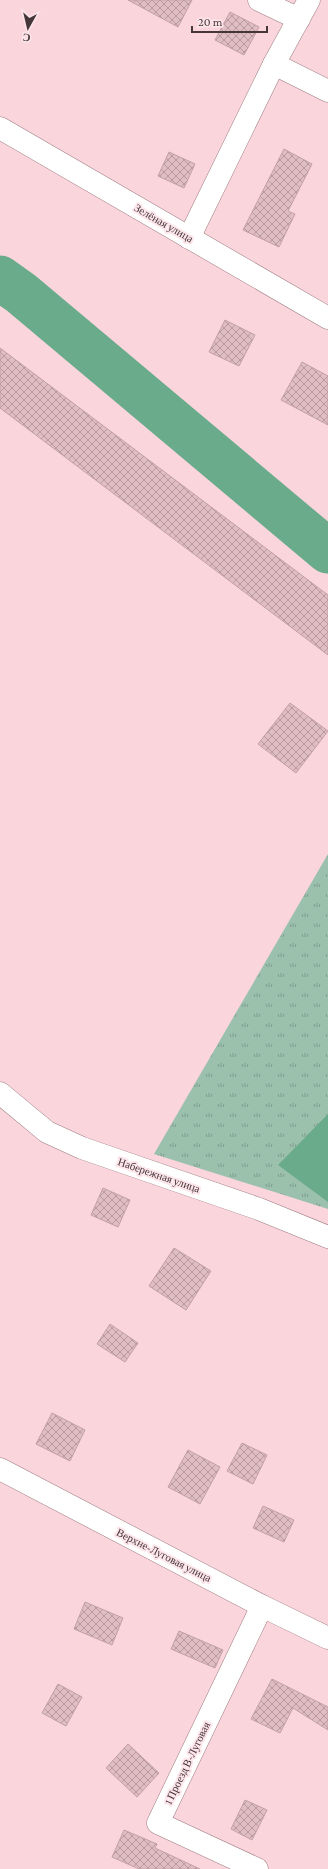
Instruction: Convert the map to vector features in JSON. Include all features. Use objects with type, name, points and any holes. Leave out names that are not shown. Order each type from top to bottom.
[{"type":"street","points":[[259,0],[299,20]]},
{"type":"street","points":[[189,238],[274,64],[309,0]]},
{"type":"street","points":[[274,64],[328,91]]},
{"type":"street","name":"Зелёная улица","points":[[0,128],[328,318]]},
{"type":"street","name":"Набережная улица","points":[[0,1093],[47,1132],[82,1148],[259,1209],[328,1237]]},
{"type":"street","name":"Верхне-Луговая улица","points":[[0,1469],[262,1606],[328,1638]]},
{"type":"street","name":"1 Проезд В-Луговая","points":[[257,1869],[158,1823],[262,1606]]},
{"type":"green space","points":[[328,854],[328,1209],[154,1154]]},
{"type":"shaded area","points":[[328,1114],[328,1202],[278,1165]]},
{"type":"building","points":[[128,0],[192,0],[178,27]]},
{"type":"building","points":[[230,12],[259,27],[244,55],[215,40]]},
{"type":"building","points":[[284,149],[312,164],[288,211],[295,214],[279,247],[243,230]]},
{"type":"building","points":[[169,152],[195,164],[184,188],[158,176]]},
{"type":"building","points":[[225,320],[255,335],[239,366],[209,352]]},
{"type":"building","points":[[0,348],[328,595],[328,655],[0,408]]},
{"type":"building","points":[[302,362],[328,376],[328,425],[281,400]]},
{"type":"building","points":[[290,703],[328,731],[296,773],[258,744]]},
{"type":"building","points":[[103,1188],[130,1200],[118,1227],[91,1215]]},
{"type":"building","points":[[174,1248],[211,1271],[186,1310],[149,1286]]},
{"type":"building","points":[[110,1324],[138,1343],[125,1362],[97,1344]]},
{"type":"building","points":[[52,1413],[85,1430],[70,1461],[36,1444]]},
{"type":"building","points":[[242,1443],[267,1455],[253,1484],[227,1471]]},
{"type":"building","points":[[188,1450],[220,1467],[200,1504],[168,1487]]},
{"type":"building","points":[[263,1506],[294,1520],[284,1542],[253,1528]]},
{"type":"building","points":[[85,1602],[123,1618],[112,1645],[74,1629]]},
{"type":"building","points":[[179,1631],[223,1650],[215,1668],[171,1649]]},
{"type":"building","points":[[272,1679],[328,1707],[328,1730],[293,1708],[280,1733],[251,1719]]},
{"type":"building","points":[[58,1684],[82,1697],[66,1726],[42,1713]]},
{"type":"building","points":[[128,1744],[159,1773],[137,1797],[106,1768]]},
{"type":"building","points":[[245,1800],[267,1810],[252,1840],[231,1829]]},
{"type":"building","points":[[124,1830],[157,1844],[155,1848],[200,1869],[139,1869],[112,1857]]},
{"type":"waterway","points":[[0,278],[21,293],[328,551]]}]
